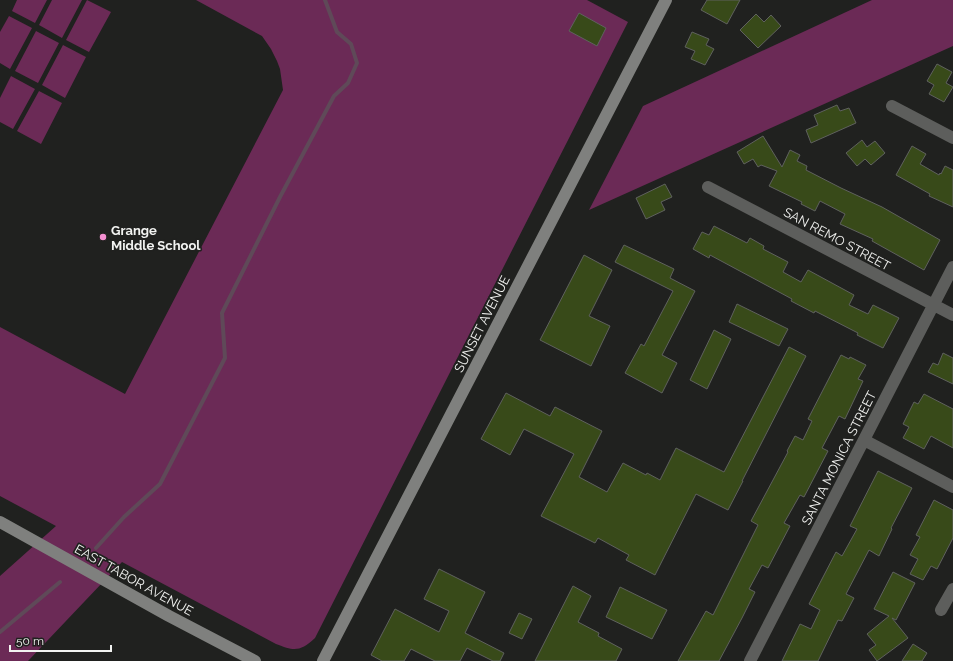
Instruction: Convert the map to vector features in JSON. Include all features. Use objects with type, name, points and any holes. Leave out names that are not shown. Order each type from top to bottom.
[{"type":"main road","name":"SUNSET AVENUE","points":[[324,661],[666,0]]},
{"type":"main road","name":"EAST TABOR AVENUE","points":[[0,522],[255,661]]},
{"type":"street","points":[[892,106],[953,138]]},
{"type":"street","name":"SAN REMO STREET","points":[[708,187],[953,315]]},
{"type":"street","name":"SANTA MONICA STREET","points":[[750,661],[953,267]]},
{"type":"street","points":[[864,440],[953,488]]},
{"type":"street","points":[[941,610],[953,588]]},
{"type":"shaded area","points":[[17,0],[47,0],[35,23],[12,11]]},
{"type":"shaded area","points":[[52,0],[82,0],[62,38],[39,25]]},
{"type":"shaded area","points":[[87,0],[111,12],[89,52],[66,40]]},
{"type":"shaded area","points":[[196,0],[587,0],[628,22],[315,638],[310,643],[297,649],[276,644],[122,562],[28,661],[0,661],[0,576],[56,526],[0,496],[0,327],[125,394],[283,90],[280,69],[277,61],[262,36]]},
{"type":"shaded area","points":[[872,0],[953,0],[953,46],[589,210],[643,106]]},
{"type":"shaded area","points":[[9,16],[32,28],[10,69],[0,63],[0,32]]},
{"type":"shaded area","points":[[36,31],[59,43],[38,83],[15,71]]},
{"type":"shaded area","points":[[63,45],[86,57],[65,98],[42,85]]},
{"type":"shaded area","points":[[11,76],[35,89],[13,129],[0,122],[0,98]]},
{"type":"shaded area","points":[[39,91],[62,103],[41,144],[17,131]]},
{"type":"building","points":[[707,0],[740,0],[727,24],[701,10]]},
{"type":"building","points":[[579,13],[606,28],[597,46],[569,31]]},
{"type":"building","points":[[756,14],[764,22],[771,15],[781,26],[758,48],[740,30]]},
{"type":"building","points":[[692,32],[709,39],[706,45],[714,49],[705,65],[691,59],[695,51],[685,47]]},
{"type":"building","points":[[937,64],[952,72],[946,83],[953,87],[944,102],[929,94],[934,85],[927,81]]},
{"type":"building","points":[[837,105],[840,111],[849,108],[856,123],[811,143],[806,130],[818,125],[814,115]]},
{"type":"building","points":[[763,136],[782,167],[790,150],[800,155],[797,161],[807,166],[806,170],[882,207],[940,240],[924,270],[872,241],[873,239],[840,224],[845,214],[820,201],[815,211],[801,204],[802,202],[769,186],[777,171],[761,165],[758,167],[753,159],[744,164],[737,152]]},
{"type":"building","points":[[862,140],[867,147],[875,141],[885,153],[871,165],[865,159],[857,166],[846,153]]},
{"type":"building","points":[[912,146],[926,154],[920,164],[939,175],[945,166],[953,170],[953,207],[929,196],[930,194],[896,175]]},
{"type":"building","points":[[665,184],[672,197],[661,202],[665,210],[646,219],[636,198]]},
{"type":"building","points":[[714,226],[747,243],[750,238],[764,246],[763,249],[788,262],[783,272],[801,282],[808,270],[854,295],[849,305],[868,314],[873,305],[899,318],[883,348],[857,335],[858,333],[815,311],[814,313],[791,301],[792,299],[710,255],[709,258],[693,249],[702,232],[709,235]]},
{"type":"building","points":[[624,245],[674,269],[670,278],[695,291],[662,355],[677,363],[662,393],[625,373],[641,344],[644,346],[673,291],[615,262]]},
{"type":"building","points":[[584,255],[612,270],[589,316],[610,326],[591,366],[540,340]]},
{"type":"building","points":[[737,304],[788,329],[779,346],[729,322]]},
{"type":"building","points":[[714,330],[731,339],[707,389],[690,380]]},
{"type":"building","points":[[789,347],[806,356],[728,510],[696,494],[655,575],[626,560],[629,555],[598,538],[595,543],[541,516],[574,454],[524,429],[510,455],[481,439],[506,393],[550,416],[555,407],[602,431],[579,477],[607,492],[623,463],[646,475],[647,473],[660,480],[676,448],[724,472]]},
{"type":"building","points":[[943,353],[953,358],[953,384],[928,372],[933,363],[938,365]]},
{"type":"building","points":[[841,355],[849,359],[850,357],[866,365],[858,379],[863,381],[845,419],[839,416],[822,448],[828,451],[804,497],[800,495],[784,523],[790,526],[768,568],[762,565],[749,589],[755,592],[742,618],[719,661],[678,661],[706,611],[713,615],[758,525],[751,521],[795,436],[803,440],[812,421],[808,419]]},
{"type":"building","points":[[924,394],[953,409],[953,448],[931,436],[924,449],[903,438],[909,427],[903,424],[914,402],[918,404]]},
{"type":"building","points":[[878,471],[912,488],[891,528],[892,529],[879,556],[869,550],[846,594],[854,598],[842,621],[838,620],[818,661],[782,661],[800,624],[811,629],[820,610],[809,604],[836,552],[842,556],[857,529],[850,526]]},
{"type":"building","points":[[934,500],[953,510],[953,538],[937,569],[931,566],[923,580],[910,574],[918,559],[910,555],[920,537],[916,535]]},
{"type":"building","points":[[439,569],[485,592],[465,633],[504,653],[500,661],[493,661],[467,648],[460,661],[435,661],[411,649],[404,661],[382,661],[371,655],[395,609],[439,632],[449,611],[424,599]]},
{"type":"building","points":[[893,572],[915,583],[896,620],[892,618],[908,638],[877,661],[869,650],[876,645],[867,634],[889,616],[874,609]]},
{"type":"building","points":[[573,586],[591,596],[578,622],[599,633],[598,636],[622,649],[616,661],[535,661]]},
{"type":"building","points":[[620,587],[667,610],[652,639],[606,617]]},
{"type":"building","points":[[519,613],[532,619],[522,639],[509,633]]},
{"type":"building","points":[[913,644],[927,653],[922,661],[902,661]]},
{"type":"waterway","points":[[96,548],[124,517],[160,484],[225,358],[222,313],[280,197],[334,96],[348,83],[357,63],[351,44],[337,32],[325,0]]},
{"type":"waterway","points":[[0,632],[60,582]]},
{"type":"place","name":"Grange Middle School","points":[[103,237]]}]
